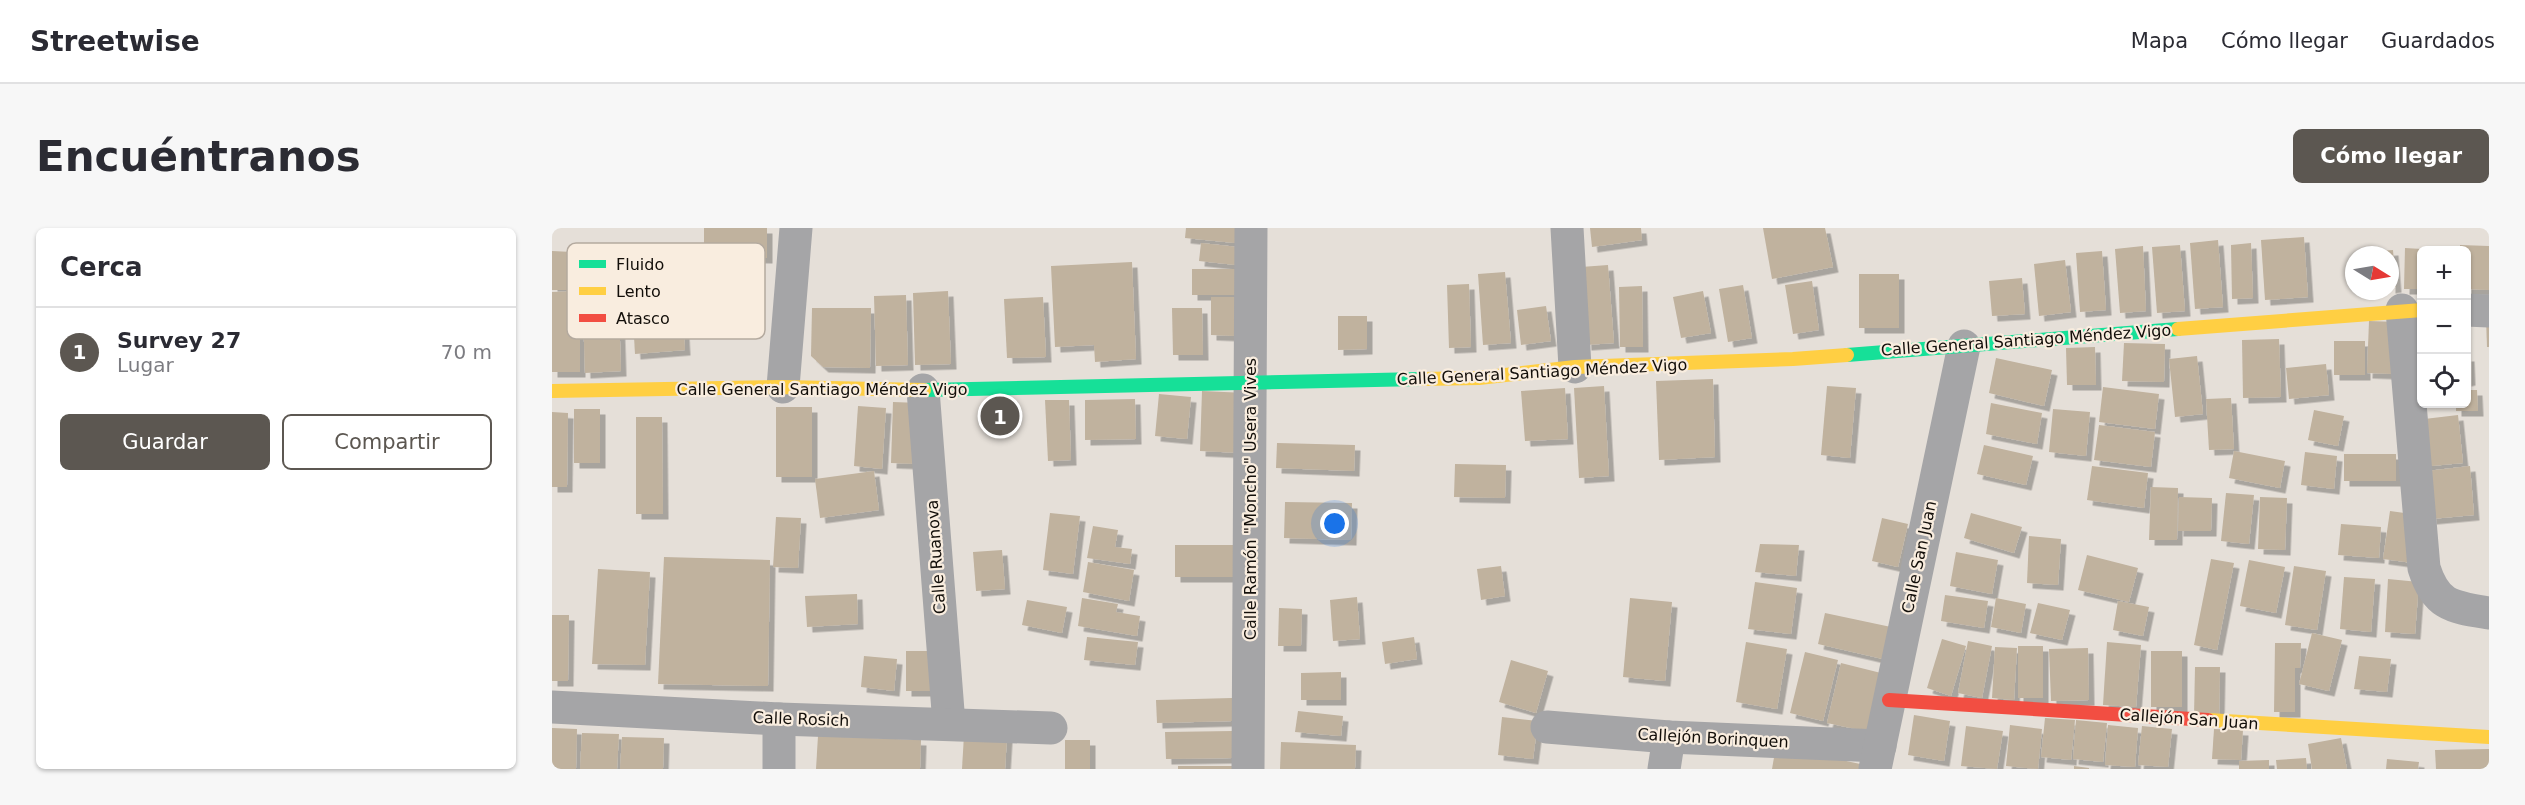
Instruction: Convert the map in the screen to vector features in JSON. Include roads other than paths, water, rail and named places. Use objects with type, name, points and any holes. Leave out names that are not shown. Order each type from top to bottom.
[{"type":"street","points":[[783,387],[796,228]]},
{"type":"street","name":"Calle Ramón \"Moncho\" Usera Vives","points":[[1248,769],[1251,228]]},
{"type":"street","points":[[1567,228],[1575,367]]},
{"type":"street","points":[[2412,310],[2424,568],[2429,585],[2438,598],[2454,606],[2489,613]]},
{"type":"street","name":"Calle General Santiago Méndez Vigo","points":[[552,391],[783,387],[923,390],[1479,378],[1575,367],[1793,359],[2412,310]]},
{"type":"street","points":[[2471,310],[2489,311]]},
{"type":"street","name":"Calle San Juan","points":[[1877,758],[1964,346]]},
{"type":"street","name":"Calle Ruanova","points":[[923,390],[949,724]]},
{"type":"street","name":"Callejón San Juan","points":[[1889,700],[2489,737]]},
{"type":"street","name":"Calle Rosich","points":[[552,707],[779,719],[1051,728]]},
{"type":"street","points":[[779,719],[779,769]]},
{"type":"street","name":"Callejón Borinquen","points":[[1547,727],[1877,758]]},
{"type":"street","points":[[1664,769],[1669,737]]},
{"type":"place","name":"Survey 27","points":[[1000,416]]}]
